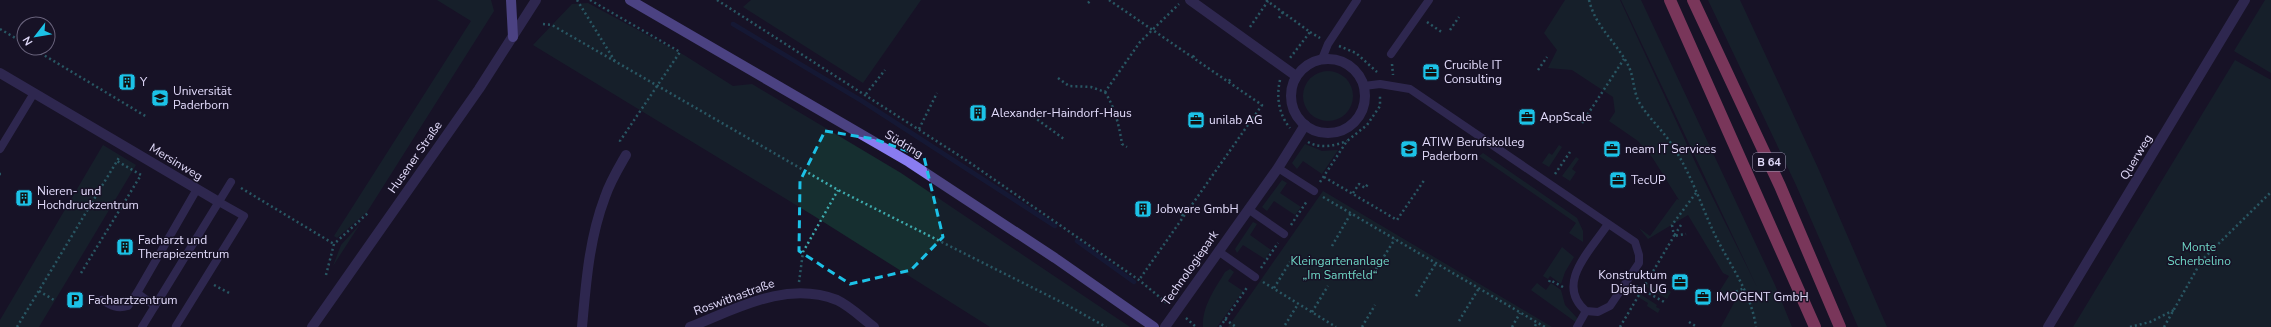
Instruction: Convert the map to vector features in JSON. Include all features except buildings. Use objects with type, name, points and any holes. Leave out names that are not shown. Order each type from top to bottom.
[{"type":"highway","name":"B 64","points":[[1670,0],[1815,327]]},
{"type":"highway","name":"B 64","points":[[1693,0],[1780,186],[1840,327]]},
{"type":"main road","points":[[511,0],[513,37]]},
{"type":"main road","name":"Südring","points":[[630,0],[909,162],[1055,258],[1154,327]]},
{"type":"street","name":"Husener Straße","points":[[312,327],[513,37],[536,0]]},
{"type":"street","points":[[1190,0],[1296,76]]},
{"type":"street","name":"Querweg","points":[[2048,327],[2245,0]]},
{"type":"street","points":[[1322,59],[1341,61],[1350,65],[1357,72],[1364,86],[1365,100],[1363,109],[1351,125],[1333,133],[1323,133],[1305,126],[1293,110],[1291,101],[1291,91],[1296,76],[1304,67],[1322,59]]},
{"type":"street","name":"Mersinweg","points":[[0,73],[218,202]]},
{"type":"street","name":"Technologiepark","points":[[1165,327],[1278,168],[1305,126]]},
{"type":"street","points":[[582,327],[588,259],[594,230],[605,196],[626,155]]},
{"type":"street","name":"Roswithastraße","points":[[690,327],[778,294],[798,292],[821,295],[838,301],[874,327]]},
{"type":"lane","points":[[1322,59],[1328,44],[1357,0]]},
{"type":"lane","points":[[1391,54],[1429,0]]},
{"type":"lane","points":[[1364,86],[1380,84],[1410,89],[1549,182],[1635,242],[1638,248],[1639,263],[1610,306],[1598,312],[1586,312]]},
{"type":"lane","points":[[0,149],[34,93]]},
{"type":"lane","points":[[1278,168],[1314,191]]},
{"type":"lane","points":[[144,324],[231,182]]},
{"type":"lane","points":[[102,300],[116,308],[128,306],[197,189]]},
{"type":"lane","points":[[176,326],[206,280],[244,216],[218,202]]},
{"type":"lane","points":[[1248,209],[1284,234]]},
{"type":"lane","points":[[1586,312],[1574,297],[1572,286],[1574,276],[1608,224]]},
{"type":"lane","points":[[1218,252],[1255,277]]},
{"type":"lane","points":[[137,293],[155,306]]},
{"type":"lane","points":[[1577,327],[1586,312]]},
{"type":"path","points":[[577,0],[617,63]]},
{"type":"path","points":[[590,0],[680,52],[620,141],[626,155]]},
{"type":"path","points":[[717,0],[919,129],[1148,287]]},
{"type":"path","points":[[1109,0],[1262,105],[1138,280]]},
{"type":"path","points":[[1105,92],[1140,42],[1175,10],[1182,0]]},
{"type":"path","points":[[1589,0],[1593,14],[1601,28],[1624,58],[1634,81],[1638,100],[1647,115],[1675,149],[1744,288],[1753,310],[1756,327]]},
{"type":"path","points":[[1250,27],[1268,1]]},
{"type":"path","points":[[1279,18],[1283,12]]},
{"type":"path","points":[[1418,16],[1442,33]]},
{"type":"path","points":[[1450,30],[1459,17]]},
{"type":"path","points":[[543,24],[552,25],[838,190],[1067,305],[1106,327]]},
{"type":"path","points":[[0,29],[16,38]]},
{"type":"path","points":[[1220,327],[1347,141],[1367,125],[1380,106],[1379,74],[1360,56],[1341,47],[1328,44],[1310,32]]},
{"type":"path","points":[[1193,57],[1196,53]]},
{"type":"path","points":[[45,56],[147,117]]},
{"type":"path","points":[[1538,70],[1547,57]]},
{"type":"path","points":[[1582,123],[1624,58]]},
{"type":"path","points":[[1392,64],[1393,73]]},
{"type":"path","points":[[866,94],[885,70]]},
{"type":"path","points":[[1058,78],[1069,86],[1091,87],[1105,92],[1117,117],[1122,144],[1127,147]]},
{"type":"path","points":[[1229,82],[1231,78]]},
{"type":"path","points":[[919,129],[937,93]]},
{"type":"path","points":[[1035,109],[1031,116],[1064,139]]},
{"type":"path","points":[[17,327],[125,147]]},
{"type":"path","points":[[1549,182],[1570,152]]},
{"type":"path","points":[[80,273],[141,175],[117,161]]},
{"type":"path","points":[[1324,176],[1397,220],[1425,179]]},
{"type":"path","points":[[231,182],[334,244]]},
{"type":"path","points":[[1353,193],[1359,184],[1365,188],[1368,184]]},
{"type":"path","points":[[798,292],[803,252],[838,190]]},
{"type":"path","points":[[1314,191],[1545,327]]},
{"type":"path","points":[[2164,327],[2202,260],[2271,192]]},
{"type":"path","points":[[1674,236],[1672,225],[1696,193]]},
{"type":"path","points":[[1196,199],[1200,202]]},
{"type":"path","points":[[1173,209],[1184,216]]},
{"type":"path","points":[[326,275],[334,244],[369,212]]},
{"type":"path","points":[[1332,246],[1352,213]]},
{"type":"path","points":[[1620,327],[1681,225]]},
{"type":"path","points":[[103,240],[106,230]]},
{"type":"path","points":[[1173,231],[1176,234]]},
{"type":"path","points":[[1674,236],[1686,234]]},
{"type":"path","points":[[1376,269],[1395,239]]},
{"type":"path","points":[[1274,288],[1290,262]]},
{"type":"path","points":[[1416,296],[1436,263]]},
{"type":"path","points":[[1255,277],[1336,327]]},
{"type":"path","points":[[206,280],[231,294]]},
{"type":"path","points":[[1549,282],[1550,280],[1561,287]]},
{"type":"path","points":[[1628,280],[1666,303]]},
{"type":"path","points":[[1312,312],[1328,286]]},
{"type":"path","points":[[1459,321],[1479,288]]},
{"type":"path","points":[[1727,296],[1744,288]]},
{"type":"path","points":[[39,291],[54,300]]},
{"type":"path","points":[[1285,326],[1298,304]]},
{"type":"path","points":[[1362,327],[1375,305]]},
{"type":"path","points":[[2130,327],[2150,322],[2174,310]]},
{"type":"path","points":[[1512,327],[1520,313]]},
{"type":"path","points":[[1225,319],[1236,327]]},
{"type":"path","points":[[1535,326],[1537,322]]},
{"type":"path","points":[[1689,322],[1697,327]]},
{"type":"highlighted area","points":[[825,131],[874,139],[924,157],[943,237],[911,270],[850,284],[799,251],[800,181]]},
{"type":"green space","points":[[437,0],[491,0],[494,11],[367,212],[337,238],[334,236],[471,21]]},
{"type":"green space","points":[[751,0],[921,0],[863,83],[743,7]]},
{"type":"green space","points":[[1565,0],[1620,0],[1696,164],[1757,287],[1621,0],[1641,0],[1775,285],[1792,327],[1721,327],[1735,301],[1719,292],[1729,276],[1723,273],[1688,215],[1648,239],[1639,228],[1650,236],[1677,199],[1679,200],[1652,157],[1638,141],[1609,121],[1615,112],[1613,97],[1572,70],[1548,68],[1557,50],[1544,33]]},
{"type":"green space","points":[[1708,0],[1740,0],[1818,168],[1887,327],[1858,327],[1796,185]]},
{"type":"green space","points":[[2265,0],[2271,0],[2271,73],[2234,51]]},
{"type":"green space","points":[[588,3],[684,55],[733,86],[752,84],[901,173],[1130,327],[990,327],[814,216],[533,45],[572,4]]},
{"type":"green space","name":"Monte Scherbelino","points":[[2235,60],[2271,80],[2271,327],[2073,327]]},
{"type":"green space","points":[[1333,71],[1338,72],[1346,78],[1352,86],[1352,106],[1346,114],[1338,120],[1323,121],[1318,120],[1310,114],[1304,106],[1303,91],[1304,86],[1310,78],[1318,72]]},
{"type":"green space","points":[[1305,144],[1322,151],[1338,150],[1322,174],[1303,161],[1297,169],[1292,163]]},
{"type":"green space","points":[[103,145],[136,165],[39,327],[0,327],[0,320]]},
{"type":"green space","points":[[1559,145],[1562,147],[1549,167],[1542,163],[1549,153],[1552,155]]},
{"type":"green space","points":[[1483,153],[1577,218],[1583,231],[1583,242],[1569,233],[1576,223],[1479,156]]},
{"type":"green space","points":[[1576,157],[1579,159],[1572,169],[1576,172],[1570,181],[1562,176]]},
{"type":"green space","points":[[1282,180],[1287,183],[1280,193],[1301,207],[1295,215],[1274,201],[1267,211],[1262,207]]},
{"type":"green space","name":"Kleingartenanlage „Im Samtfeld“","points":[[1323,191],[1552,327],[1228,327]]},
{"type":"green space","points":[[1253,222],[1257,224],[1250,235],[1271,250],[1265,259],[1243,245],[1237,253],[1235,249]]},
{"type":"green space","points":[[360,224],[333,266],[341,245]]},
{"type":"green space","points":[[1562,247],[1574,257],[1565,272],[1561,284],[1550,276],[1548,279],[1543,276]]},
{"type":"green space","points":[[1230,269],[1234,272],[1228,281],[1243,291],[1217,327],[1203,327],[1203,319],[1213,291],[1225,272]]},
{"type":"green space","points":[[1537,283],[1546,290],[1551,283],[1561,290],[1565,305],[1578,319],[1577,323],[1531,290]]},
{"type":"green space","points":[[1646,283],[1656,289],[1659,285],[1671,292],[1667,299],[1645,286]]},
{"type":"green space","points":[[1640,294],[1657,305],[1656,307],[1660,309],[1658,313],[1647,306],[1648,303],[1638,297]]},
{"type":"waterway","points":[[733,24],[862,101],[1055,226]]},
{"type":"waterway","points":[[1077,241],[1134,282]]},
{"type":"place","name":"Crucible IT Consulting","points":[[1431,72]]},
{"type":"place","name":"Y","points":[[127,82]]},
{"type":"place","name":"Universität Paderborn","points":[[160,98]]},
{"type":"place","name":"Alexander-Haindorf-Haus","points":[[978,113]]},
{"type":"place","name":"AppScale","points":[[1527,117]]},
{"type":"place","name":"unilab AG","points":[[1196,120]]},
{"type":"place","name":"ATIW Berufskolleg Paderborn","points":[[1409,149]]},
{"type":"place","name":"neam IT Services","points":[[1612,149]]},
{"type":"place","name":"TecUP","points":[[1618,180]]},
{"type":"place","name":"Nieren- und Hochdruckzentrum","points":[[24,198]]},
{"type":"place","name":"Jobware GmbH","points":[[1143,209]]},
{"type":"place","name":"Facharzt und Therapiezentrum","points":[[125,247]]},
{"type":"place","name":"Konstruktum Digital UG","points":[[1680,282]]},
{"type":"place","name":"IMOGENT GmbH","points":[[1703,297]]},
{"type":"place","name":"Facharztzentrum","points":[[75,300]]}]
